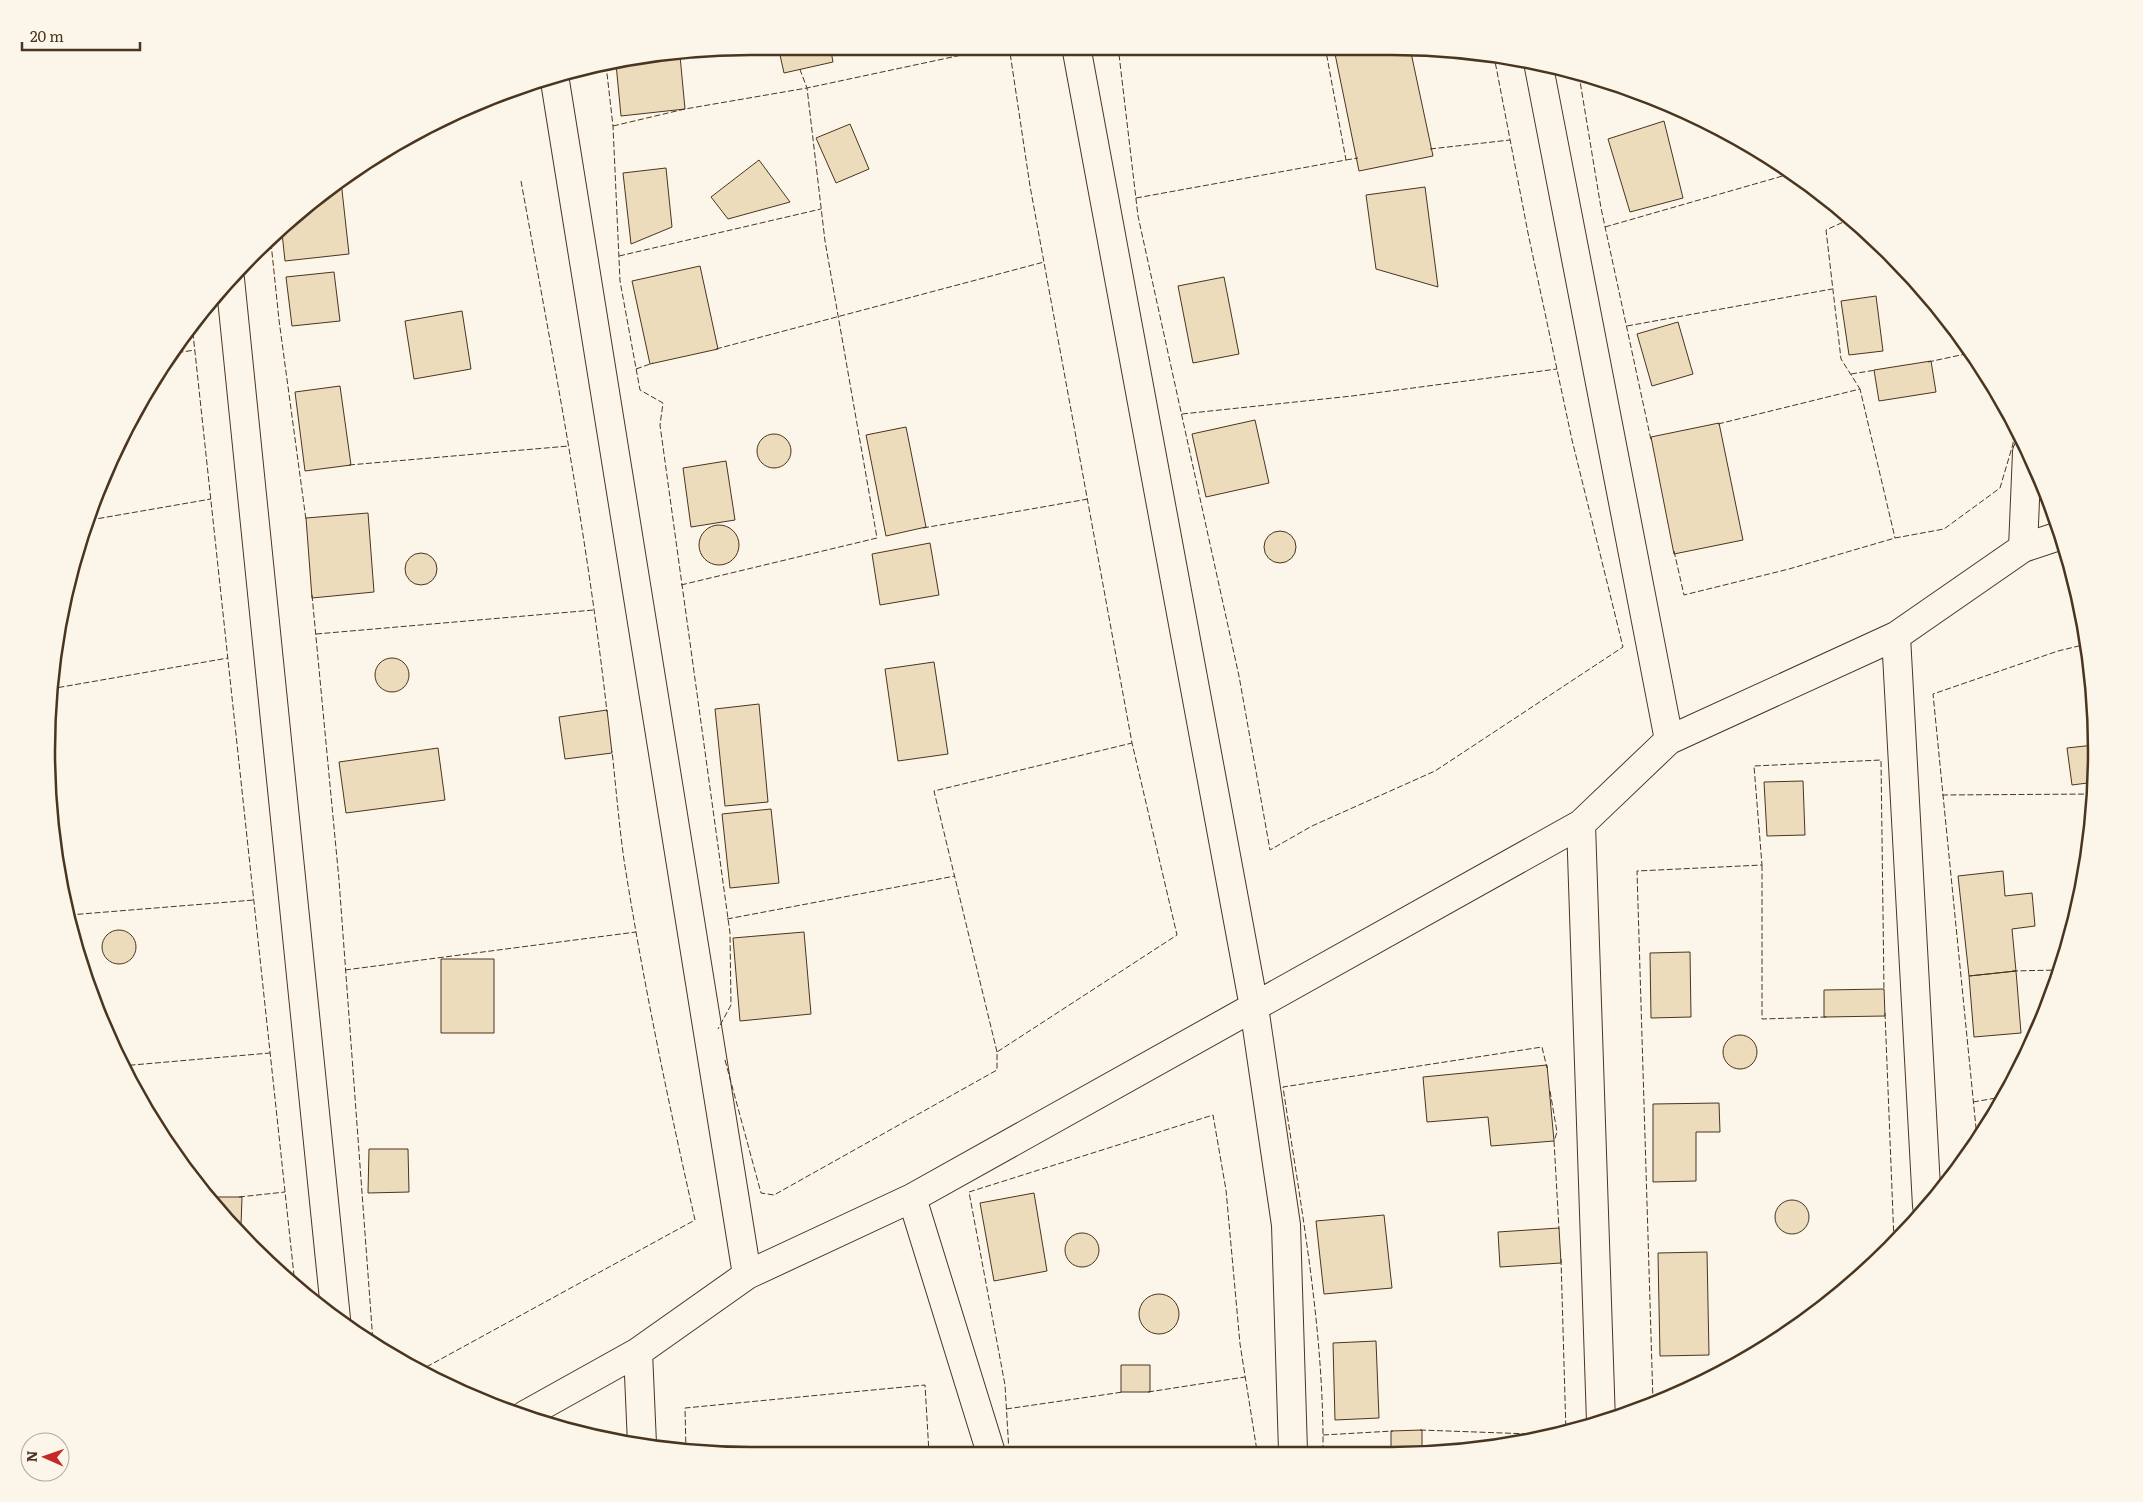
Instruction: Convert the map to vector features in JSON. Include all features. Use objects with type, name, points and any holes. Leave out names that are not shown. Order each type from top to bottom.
[{"type":"street","points":[[1078,55],[1254,1007],[1286,1225],[1293,1447]]},
{"type":"street","points":[[1540,71],[1669,740]]},
{"type":"street","points":[[555,84],[746,1274]]},
{"type":"street","points":[[231,289],[335,1309]]},
{"type":"street","points":[[2023,548],[2026,466]]},
{"type":"street","points":[[532,1411],[638,1352],[746,1274],[912,1198],[1581,824],[1669,740],[1896,636],[2023,548],[2054,538]]},
{"type":"street","points":[[1896,636],[1926,1196]]},
{"type":"street","points":[[1581,824],[1601,1415]]},
{"type":"street","points":[[912,1198],[989,1447]]},
{"type":"street","points":[[638,1352],[642,1438]]},
{"type":"building","points":[[780,55],[832,55],[833,62],[784,73]]},
{"type":"building","points":[[1335,55],[1412,55],[1433,156],[1359,171]]},
{"type":"building","points":[[680,59],[685,109],[621,116],[616,68]]},
{"type":"building","points":[[1664,121],[1683,198],[1630,212],[1608,139]]},
{"type":"building","points":[[850,124],[869,169],[836,183],[816,138]]},
{"type":"building","points":[[759,160],[790,202],[728,219],[711,197]]},
{"type":"building","points":[[666,168],[672,227],[631,244],[623,173]]},
{"type":"building","points":[[1425,187],[1438,287],[1376,269],[1366,195]]},
{"type":"building","points":[[342,188],[349,254],[285,261],[282,237]]},
{"type":"building","points":[[700,266],[718,349],[650,364],[632,281]]},
{"type":"building","points":[[334,272],[340,321],[292,326],[286,277]]},
{"type":"building","points":[[1224,277],[1239,354],[1193,363],[1178,286]]},
{"type":"building","points":[[1876,296],[1883,351],[1849,355],[1841,301]]},
{"type":"building","points":[[462,311],[471,369],[414,379],[405,321]]},
{"type":"building","points":[[1678,322],[1693,374],[1652,386],[1637,334]]},
{"type":"building","points":[[1931,361],[1936,392],[1879,401],[1874,370]]},
{"type":"building","points":[[340,386],[351,465],[305,471],[295,392]]},
{"type":"building","points":[[1255,420],[1269,483],[1206,497],[1192,434]]},
{"type":"building","points":[[1719,423],[1743,540],[1674,554],[1651,437]]},
{"type":"building","points":[[906,427],[926,527],[886,536],[866,435]]},
{"type":"building","points":[[774,434],[786,439],[791,451],[786,463],[774,468],[762,463],[757,451],[762,439]]},
{"type":"building","points":[[726,461],[735,520],[691,527],[683,468]]},
{"type":"building","points":[[368,513],[374,592],[312,598],[306,518]]},
{"type":"building","points":[[723,525],[730,528],[736,534],[739,545],[738,553],[730,562],[723,565],[715,565],[708,562],[700,553],[699,541],[702,534],[711,526]]},
{"type":"building","points":[[1280,531],[1292,535],[1296,547],[1292,559],[1280,563],[1268,559],[1264,547],[1268,535]]},
{"type":"building","points":[[930,543],[939,595],[880,605],[872,554]]},
{"type":"building","points":[[421,553],[432,558],[437,569],[432,580],[421,585],[410,580],[405,569],[410,558]]},
{"type":"building","points":[[392,658],[399,659],[404,663],[408,668],[408,682],[404,687],[399,691],[392,692],[385,691],[380,687],[376,682],[375,675],[376,668],[380,663],[385,659]]},
{"type":"building","points":[[934,662],[948,754],[898,761],[885,669]]},
{"type":"building","points":[[759,704],[768,802],[725,806],[715,709]]},
{"type":"building","points":[[607,710],[612,753],[565,759],[559,717]]},
{"type":"building","points":[[2088,746],[2087,783],[2072,785],[2067,748]]},
{"type":"building","points":[[438,748],[445,800],[346,813],[339,762]]},
{"type":"building","points":[[1803,781],[1805,835],[1767,836],[1764,782]]},
{"type":"building","points":[[771,809],[779,883],[730,888],[722,814]]},
{"type":"building","points":[[2003,871],[2005,896],[2032,893],[2035,926],[2012,929],[2016,971],[1969,976],[1958,876]]},
{"type":"building","points":[[119,930],[131,935],[136,947],[131,959],[119,964],[107,959],[102,947],[107,935]]},
{"type":"building","points":[[804,932],[811,1014],[740,1021],[733,938]]},
{"type":"building","points":[[1690,952],[1691,1017],[1651,1018],[1650,953]]},
{"type":"building","points":[[441,959],[494,959],[494,1033],[441,1033]]},
{"type":"building","points":[[2016,971],[2021,1033],[1974,1037],[1969,976]]},
{"type":"building","points":[[1884,989],[1885,1016],[1824,1017],[1824,990]]},
{"type":"building","points":[[1740,1035],[1747,1036],[1752,1040],[1756,1045],[1756,1059],[1752,1064],[1747,1068],[1740,1069],[1733,1068],[1728,1064],[1724,1059],[1723,1052],[1724,1045],[1728,1040],[1733,1036]]},
{"type":"building","points":[[1547,1065],[1554,1141],[1491,1146],[1488,1117],[1427,1122],[1423,1077]]},
{"type":"building","points":[[1719,1103],[1720,1132],[1696,1132],[1696,1181],[1653,1182],[1653,1104]]},
{"type":"building","points":[[369,1149],[408,1149],[409,1192],[368,1193]]},
{"type":"building","points":[[1034,1193],[1047,1271],[994,1281],[980,1203]]},
{"type":"building","points":[[217,1197],[242,1197],[241,1224]]},
{"type":"building","points":[[1792,1200],[1804,1205],[1809,1217],[1804,1229],[1792,1234],[1780,1229],[1775,1217],[1780,1205]]},
{"type":"building","points":[[1384,1215],[1392,1288],[1324,1294],[1316,1221]]},
{"type":"building","points":[[1559,1228],[1561,1263],[1500,1267],[1498,1232]]},
{"type":"building","points":[[1082,1233],[1094,1238],[1099,1250],[1094,1262],[1082,1267],[1070,1262],[1065,1250],[1070,1238]]},
{"type":"building","points":[[1707,1252],[1709,1355],[1660,1356],[1658,1253]]},
{"type":"building","points":[[1163,1294],[1170,1297],[1176,1303],[1179,1314],[1178,1322],[1170,1331],[1163,1334],[1155,1334],[1148,1331],[1140,1322],[1139,1310],[1142,1303],[1151,1295]]},
{"type":"building","points":[[1376,1341],[1379,1418],[1335,1420],[1333,1343]]},
{"type":"building","points":[[1121,1365],[1150,1365],[1150,1392],[1121,1392]]},
{"type":"building","points":[[1422,1430],[1422,1446],[1391,1447],[1391,1431]]},
{"type":"fence","points":[[613,126],[685,109],[807,88],[962,55]]},
{"type":"fence","points":[[725,1060],[761,1193],[774,1195],[997,1070],[997,1052],[1177,935],[1132,743],[1030,186],[1010,55]]},
{"type":"fence","points":[[1119,55],[1138,216],[1239,676],[1270,850],[1312,826],[1435,771],[1623,647],[1572,440],[1528,233],[1495,63]]},
{"type":"fence","points":[[1136,198],[1346,160],[1327,55]]},
{"type":"fence","points":[[681,585],[877,538],[825,241],[807,88],[799,67]]},
{"type":"fence","points":[[607,70],[613,126],[620,281],[640,390],[663,403],[660,425],[730,933],[731,1005],[718,1029]]},
{"type":"fence","points":[[1580,81],[1601,208],[1651,440]]},
{"type":"fence","points":[[1430,149],[1510,140]]},
{"type":"fence","points":[[1346,160],[1358,158]]},
{"type":"fence","points":[[1605,227],[1784,176]]},
{"type":"fence","points":[[521,181],[557,379],[590,579],[607,712]]},
{"type":"fence","points":[[619,256],[821,209]]},
{"type":"fence","points":[[1844,222],[1826,230],[1841,359],[1860,389]]},
{"type":"fence","points":[[271,247],[279,320],[306,520]]},
{"type":"fence","points":[[716,349],[1044,262]]},
{"type":"fence","points":[[1627,326],[1832,289]]},
{"type":"fence","points":[[193,335],[294,1276]]},
{"type":"fence","points":[[181,352],[195,350]]},
{"type":"fence","points":[[1928,362],[1964,354]]},
{"type":"fence","points":[[636,369],[653,363]]},
{"type":"fence","points":[[1182,414],[1352,396],[1557,369]]},
{"type":"fence","points":[[1851,374],[1876,370]]},
{"type":"fence","points":[[1718,424],[1860,389],[1895,538]]},
{"type":"fence","points":[[1674,551],[1684,595],[1789,569],[1895,538],[1944,529],[2000,488],[2013,438]]},
{"type":"fence","points":[[349,465],[569,446]]},
{"type":"fence","points":[[95,519],[211,499]]},
{"type":"fence","points":[[923,528],[1088,499]]},
{"type":"fence","points":[[312,595],[339,880],[373,1335]]},
{"type":"fence","points":[[316,634],[594,610]]},
{"type":"fence","points":[[1976,1130],[1933,694],[2058,651],[2080,646]]},
{"type":"fence","points":[[58,688],[228,658]]},
{"type":"fence","points":[[997,1052],[934,791],[1132,743]]},
{"type":"fence","points":[[427,1367],[695,1220],[639,951],[624,860],[612,751]]},
{"type":"fence","points":[[1653,1396],[1637,871],[1762,865],[1754,766],[1881,760],[1884,991]]},
{"type":"fence","points":[[1942,795],[2087,794]]},
{"type":"fence","points":[[1762,865],[1762,1019],[1827,1017]]},
{"type":"fence","points":[[727,919],[955,876]]},
{"type":"fence","points":[[75,915],[254,900]]},
{"type":"fence","points":[[345,970],[636,932]]},
{"type":"fence","points":[[2012,971],[2052,970]]},
{"type":"fence","points":[[1885,1013],[1894,1233]]},
{"type":"fence","points":[[1323,1447],[1320,1360],[1316,1314],[1283,1087],[1542,1047],[1547,1068]]},
{"type":"fence","points":[[130,1065],[270,1053]]},
{"type":"fence","points":[[1550,1091],[1557,1132],[1554,1141],[1559,1229]]},
{"type":"fence","points":[[1973,1102],[1995,1098]]},
{"type":"fence","points":[[1009,1447],[1005,1385],[969,1192],[1213,1115],[1226,1190],[1240,1344],[1256,1447]]},
{"type":"fence","points":[[239,1197],[285,1192]]},
{"type":"fence","points":[[1561,1259],[1566,1425]]},
{"type":"fence","points":[[1148,1392],[1245,1377]]},
{"type":"fence","points":[[686,1444],[685,1408],[925,1385],[929,1447]]},
{"type":"fence","points":[[1006,1409],[1123,1392]]},
{"type":"fence","points":[[1420,1430],[1528,1434]]},
{"type":"fence","points":[[1323,1435],[1393,1431]]}]
